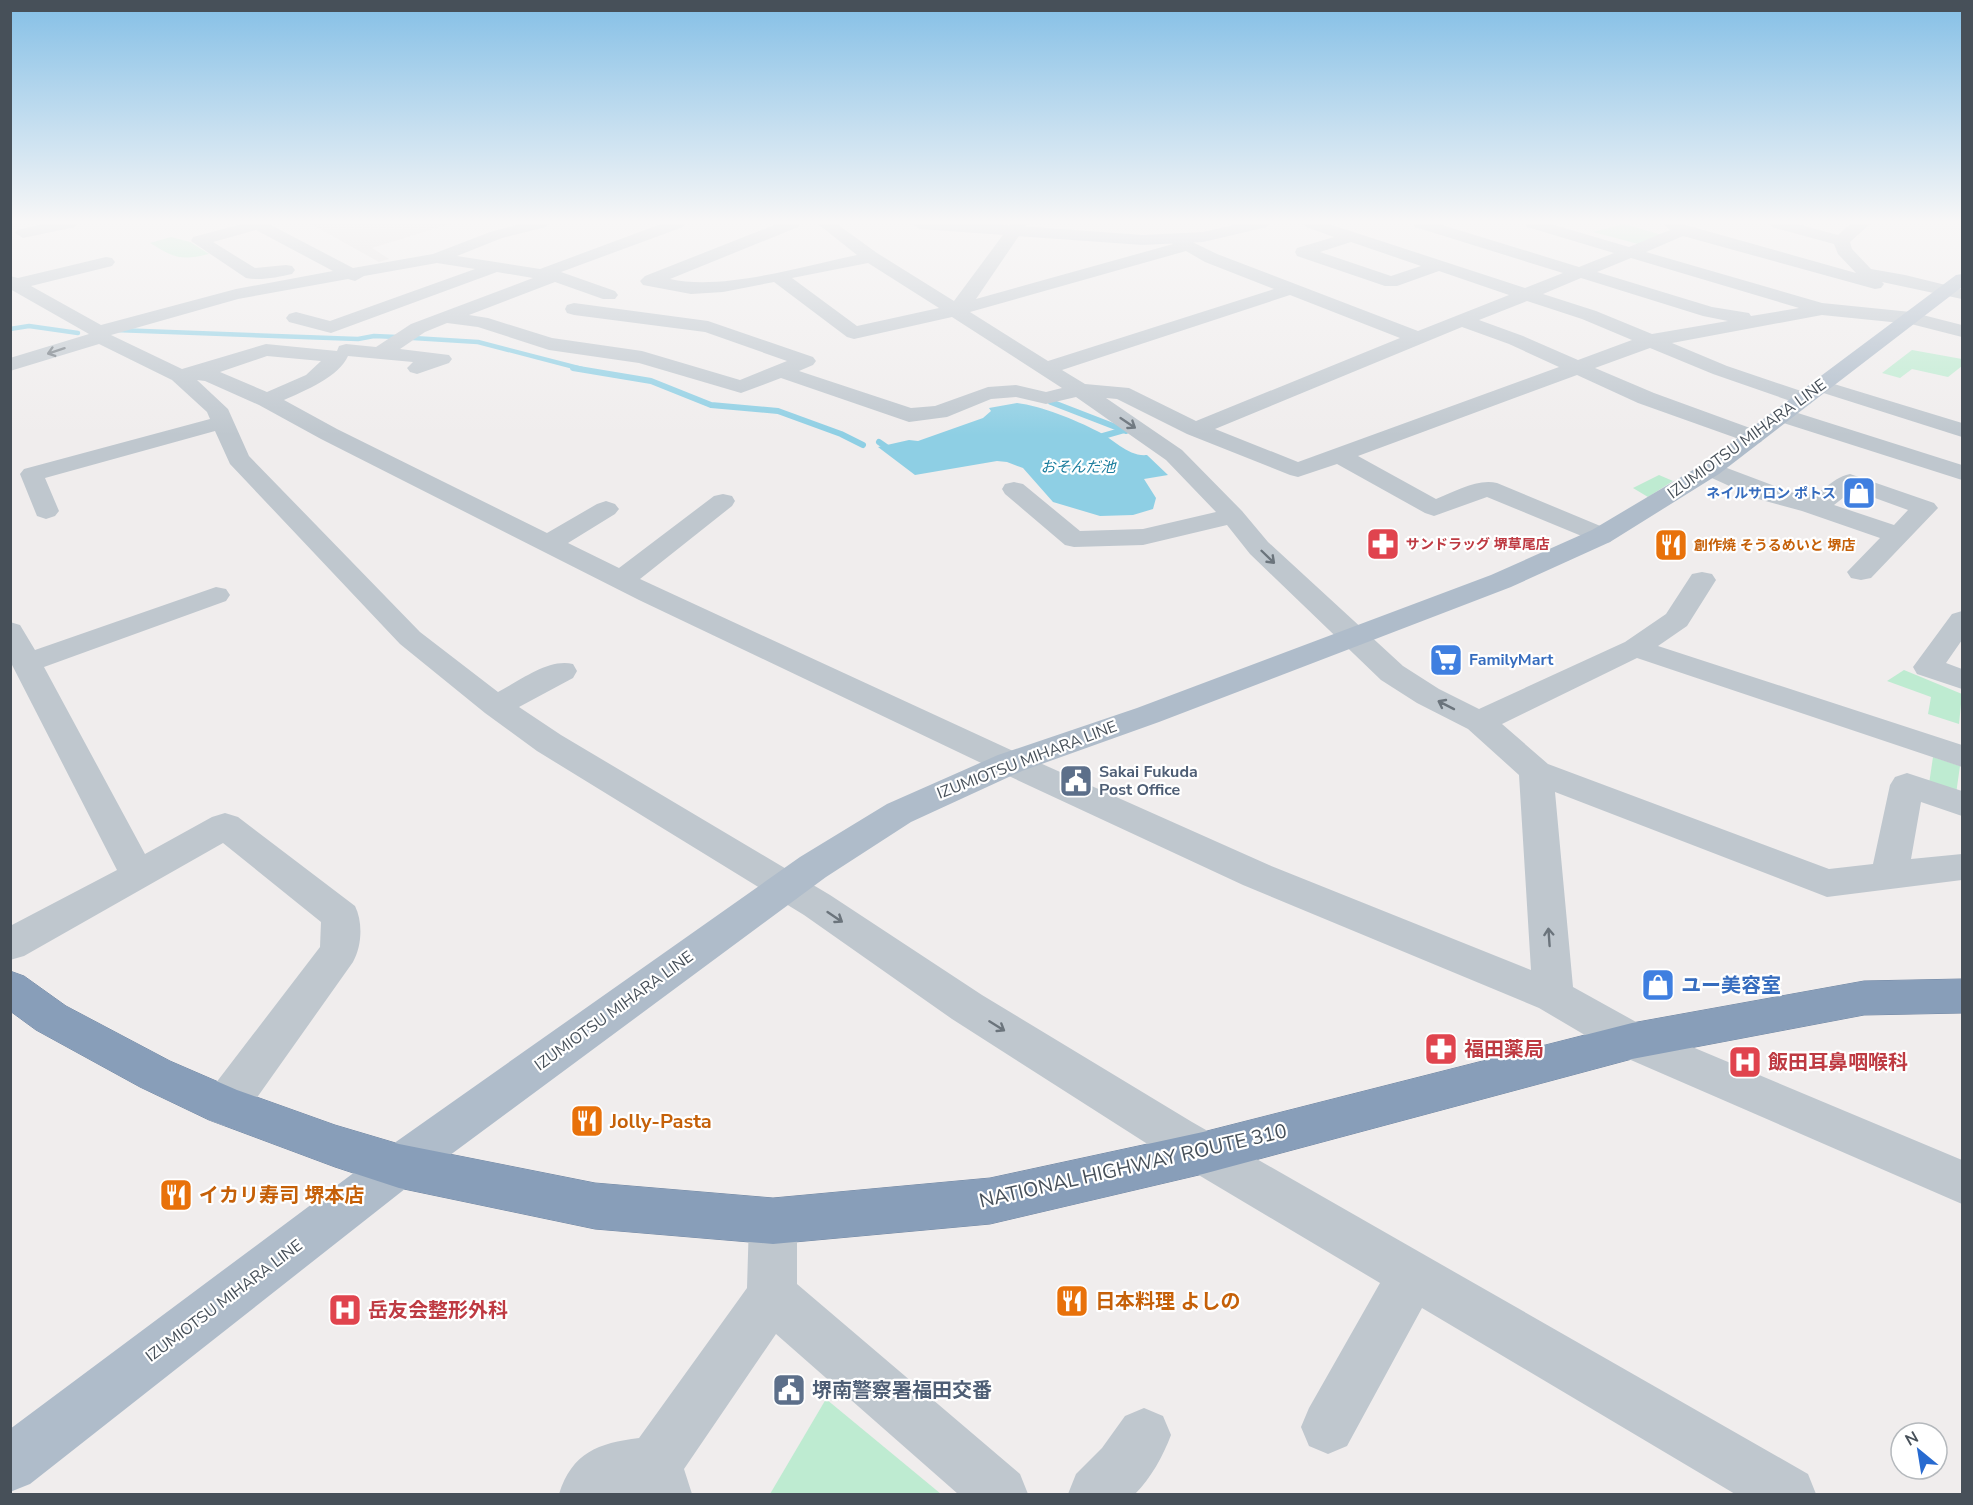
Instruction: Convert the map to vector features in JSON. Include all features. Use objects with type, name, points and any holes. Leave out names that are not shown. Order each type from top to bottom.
[{"type":"highway","name":"NATIONAL HIGHWAY ROUTE 310","points":[[10,988],[51,1017],[155,1074],[225,1106],[335,1146],[399,1166],[595,1206],[773,1221],[990,1201],[1190,1145],[1632,1041],[1864,998],[1962,996]]},
{"type":"main road","name":"IZUMIOTSU MIHARA LINE","points":[[10,1464],[399,1166],[813,867],[899,813],[1010,763],[1501,581],[1601,536],[1711,469],[1911,318],[1948,294]]},
{"type":"street","points":[[33,294],[100,334],[186,375],[218,409],[238,459],[410,638],[496,706],[549,743],[817,905],[967,1007],[1190,1145],[1788,1494]]},
{"type":"street","points":[[10,365],[100,334],[235,294]]},
{"type":"street","points":[[403,294],[410,297]]},
{"type":"street","points":[[296,318],[331,327],[418,294]]},
{"type":"street","points":[[382,352],[418,328],[501,294]]},
{"type":"street","points":[[802,294],[854,333],[956,310],[1009,294]]},
{"type":"street","points":[[931,294],[1047,368],[1174,455],[1233,516],[1259,548],[1392,673],[1428,696],[1479,722],[1536,772],[1827,883],[1962,867]]},
{"type":"street","points":[[956,310],[970,294]]},
{"type":"street","points":[[1047,368],[1275,294]]},
{"type":"street","points":[[1304,294],[1417,338]]},
{"type":"street","points":[[1195,429],[1523,294]]},
{"type":"street","points":[[1525,294],[1588,315],[1802,400],[1962,473]]},
{"type":"street","points":[[1649,294],[1710,312],[1758,320]]},
{"type":"street","points":[[1771,294],[1822,309],[1911,318],[1962,331]]},
{"type":"street","points":[[1887,294],[1911,318]]},
{"type":"street","points":[[445,317],[481,322],[549,344],[642,357],[741,387],[806,361],[708,327],[568,311],[609,295]]},
{"type":"street","points":[[782,372],[909,415],[939,412],[988,393],[1016,391],[1046,398],[1080,390],[1121,393],[1195,429],[1298,470],[1649,341],[1822,309]]},
{"type":"street","points":[[509,332],[542,321]]},
{"type":"street","points":[[1462,321],[1516,340],[1646,398],[1753,437]]},
{"type":"street","points":[[186,375],[266,350],[338,357],[313,379],[267,400]]},
{"type":"street","points":[[346,351],[382,352],[442,359],[417,368]]},
{"type":"street","points":[[186,375],[209,375],[267,400],[329,434],[621,580],[1010,763],[1256,875],[1553,996],[1632,1041],[1962,1182]]},
{"type":"street","points":[[1802,400],[1962,430]]},
{"type":"street","points":[[46,511],[32,474],[224,422]]},
{"type":"street","points":[[1339,455],[1434,508],[1488,488],[1601,536]]},
{"type":"street","points":[[1711,469],[1782,498],[1807,504],[1898,536]]},
{"type":"street","points":[[1807,504],[1822,502],[1850,481],[1924,508],[1861,572]]},
{"type":"street","points":[[1014,489],[1074,539],[1143,537],[1233,516]]},
{"type":"street","points":[[621,580],[723,501]]},
{"type":"street","points":[[549,543],[606,509]]},
{"type":"street","points":[[1479,722],[1635,648],[1677,620],[1702,580]]},
{"type":"street","points":[[27,663],[216,595]]},
{"type":"street","points":[[1962,620],[1928,667],[1962,678]]},
{"type":"street","points":[[10,631],[138,875]]},
{"type":"street","points":[[1635,648],[1962,756]]},
{"type":"street","points":[[496,706],[562,671]]},
{"type":"street","points":[[1536,772],[1553,996]]},
{"type":"street","points":[[1889,876],[1907,785],[1962,804]]},
{"type":"street","points":[[10,945],[225,826],[341,916],[339,951],[225,1106]]},
{"type":"street","points":[[587,1494],[609,1470],[659,1479],[772,1296],[773,1221]]},
{"type":"street","points":[[1328,1427],[1412,1275]]},
{"type":"street","points":[[772,1296],[1000,1494]]},
{"type":"street","points":[[1096,1494],[1122,1468],[1144,1436]]},
{"type":"green space","points":[[1912,350],[1962,359],[1962,366],[1948,377],[1912,369],[1900,378],[1882,373]]},
{"type":"green space","points":[[1659,475],[1673,481],[1648,497],[1633,488]]},
{"type":"green space","points":[[1904,670],[1962,694],[1959,724],[1928,714],[1931,697],[1887,681]]},
{"type":"green space","points":[[1933,757],[1960,766],[1956,794],[1929,784]]},
{"type":"green space","points":[[826,1399],[941,1494],[770,1494]]},
{"type":"water","name":"おそんだ池","points":[[1017,403],[1069,418],[1103,434],[1127,450],[1147,455],[1168,475],[1144,479],[1156,498],[1153,509],[1133,515],[1100,516],[1053,502],[1023,468],[1007,462],[997,461],[915,475],[878,447],[909,440],[918,441],[983,418],[991,411],[989,408]]},
{"type":"waterway","points":[[10,329],[29,326],[78,333]]},
{"type":"waterway","points":[[116,330],[358,339],[374,336],[397,337]]},
{"type":"waterway","points":[[413,338],[478,342],[582,369]]},
{"type":"waterway","points":[[573,368],[651,381],[711,405],[778,411],[841,434],[863,445]]},
{"type":"waterway","points":[[1051,402],[1124,430]]},
{"type":"waterway","points":[[1096,438],[1124,430]]},
{"type":"waterway","points":[[879,442],[892,451]]},
{"type":"place","name":"ネイルサロン ポトス","points":[[1859,493]]},
{"type":"place","name":"サンドラッグ 堺草尾店","points":[[1383,544]]},
{"type":"place","name":"創作焼 そうるめいと 堺店","points":[[1671,545]]},
{"type":"place","name":"FamilyMart","points":[[1446,660]]},
{"type":"place","name":"Sakai Fukuda Post Office","points":[[1076,781]]},
{"type":"place","name":"ユー美容室","points":[[1658,985]]},
{"type":"place","name":"福田薬局","points":[[1441,1049]]},
{"type":"place","name":"飯田耳鼻咽喉科","points":[[1745,1062]]},
{"type":"place","name":"Jolly-Pasta","points":[[587,1121]]},
{"type":"place","name":"イカリ寿司 堺本店","points":[[176,1195]]},
{"type":"place","name":"日本料理 よしの","points":[[1072,1301]]},
{"type":"place","name":"岳友会整形外科","points":[[345,1310]]},
{"type":"place","name":"堺南警察署福田交番","points":[[789,1390]]}]
